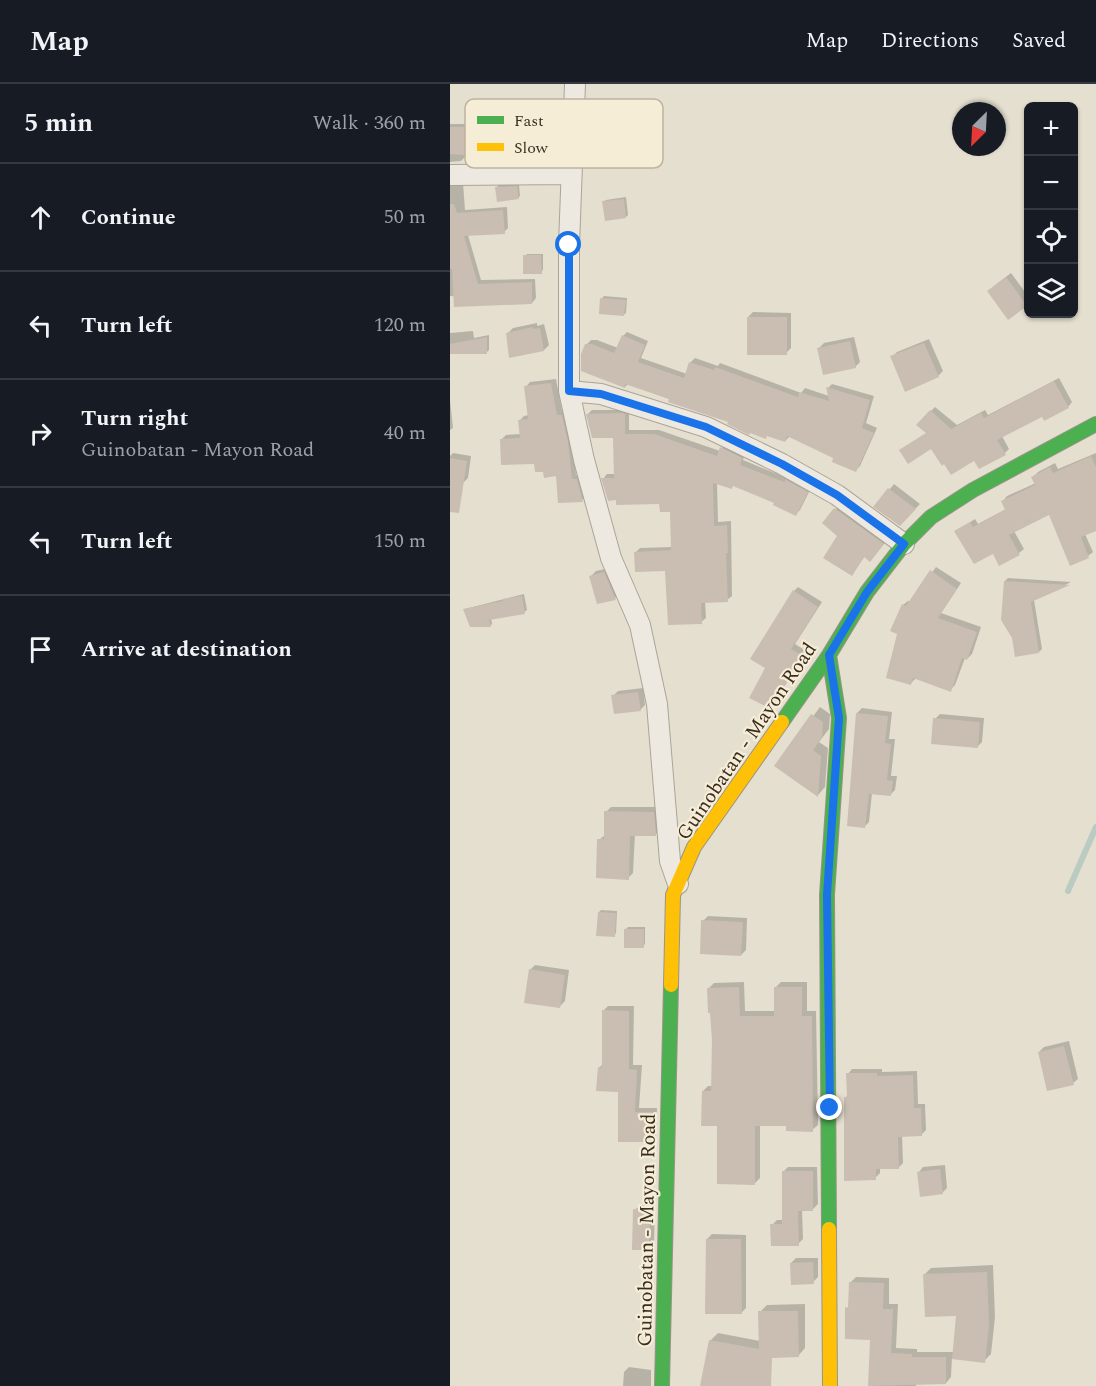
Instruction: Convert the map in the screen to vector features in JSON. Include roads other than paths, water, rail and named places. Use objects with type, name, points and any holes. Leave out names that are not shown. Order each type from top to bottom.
[{"type":"main road","name":"Guinobatan - Mayon Road","points":[[662,1386],[673,895],[694,847],[829,655],[867,592],[904,544],[931,517],[973,490],[1096,424]]},
{"type":"main road","points":[[829,655],[839,718],[827,895],[830,1386]]},
{"type":"street","points":[[574,99],[575,84]]},
{"type":"street","points":[[571,168],[569,391],[584,460],[611,558],[640,625],[657,704],[670,861],[678,884]]},
{"type":"street","points":[[450,175],[571,174]]},
{"type":"street","points":[[569,391],[601,394],[706,427],[782,464],[837,495],[904,544]]},
{"type":"waterway","points":[[1068,891],[1096,827]]}]
